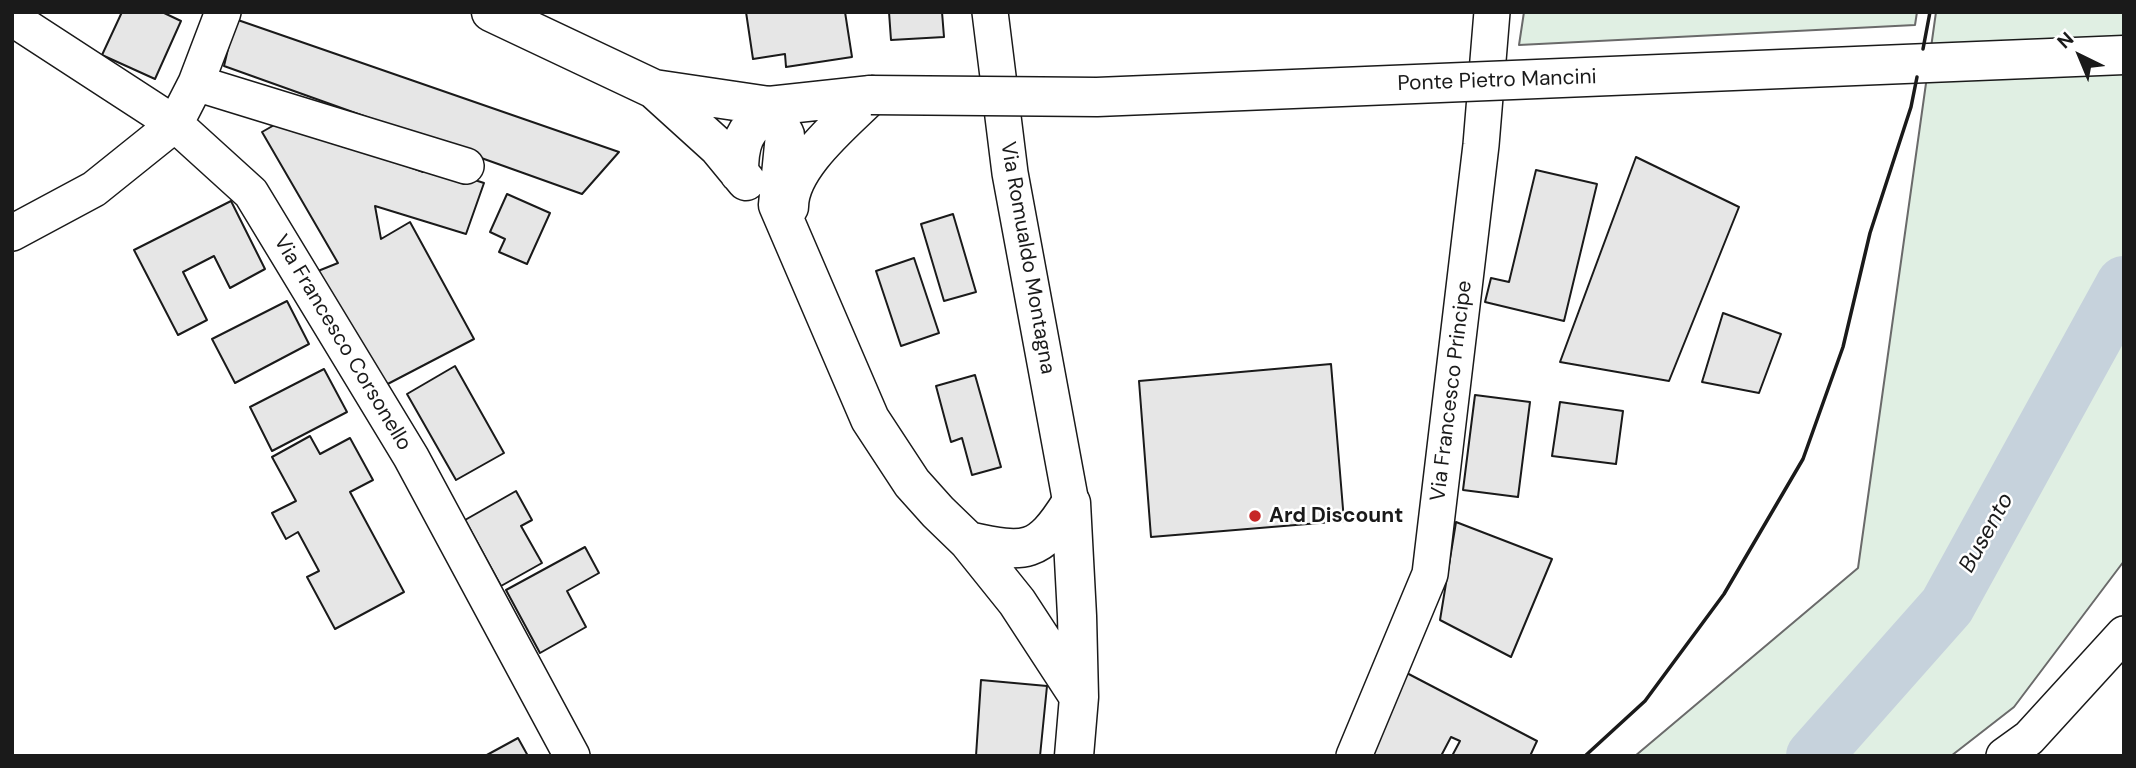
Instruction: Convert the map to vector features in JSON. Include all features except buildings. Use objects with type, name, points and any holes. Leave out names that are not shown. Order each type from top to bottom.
[{"type":"main road","points":[[491,12],[654,89],[718,147],[789,230]]},
{"type":"main road","name":"Ponte Pietro Mancini","points":[[654,89],[769,106],[871,95],[1097,97],[2124,55]]},
{"type":"main road","points":[[789,230],[789,196],[797,174],[829,136],[871,95]]},
{"type":"main road","points":[[740,173],[739,149],[748,129],[769,106],[785,135],[778,205],[870,419],[912,483],[968,541],[1017,602],[1079,697]]},
{"type":"main road","points":[[968,541],[1007,550],[1038,544],[1055,529],[1071,503]]},
{"type":"main road","points":[[1071,503],[1079,697],[1074,756]]},
{"type":"main road","points":[[1007,550],[1076,603]]},
{"type":"main road","points":[[1017,602],[1076,603]]},
{"type":"street","points":[[12,233],[94,189],[175,124],[196,83],[223,12]]},
{"type":"street","name":"Via Romualdo Montagna","points":[[990,12],[1010,173],[1071,503]]},
{"type":"street","name":"Via Francesco Principe","points":[[1354,756],[1430,574],[1481,145],[1492,12]]},
{"type":"street","name":"Via Francesco Corsonello","points":[[12,18],[175,124],[251,193],[411,457],[572,756]]},
{"type":"street","points":[[196,83],[466,166]]},
{"type":"street","points":[[2004,756],[2029,738],[2124,634]]},
{"type":"green space","points":[[1524,12],[1917,12],[1915,25],[1519,45]]},
{"type":"green space","points":[[1936,12],[2124,12],[2124,561],[2014,707],[1951,756],[1635,756],[1858,568]]},
{"type":"waterway","name":"Busento","points":[[1814,756],[1947,606],[2124,284]]},
{"type":"wall","points":[[1923,49],[1930,12]]},
{"type":"wall","points":[[1585,756],[1645,701],[1724,594],[1803,459],[1843,347],[1870,233],[1911,107],[1917,77]]},
{"type":"place","name":"Ard Discount","points":[[1255,516]]}]
